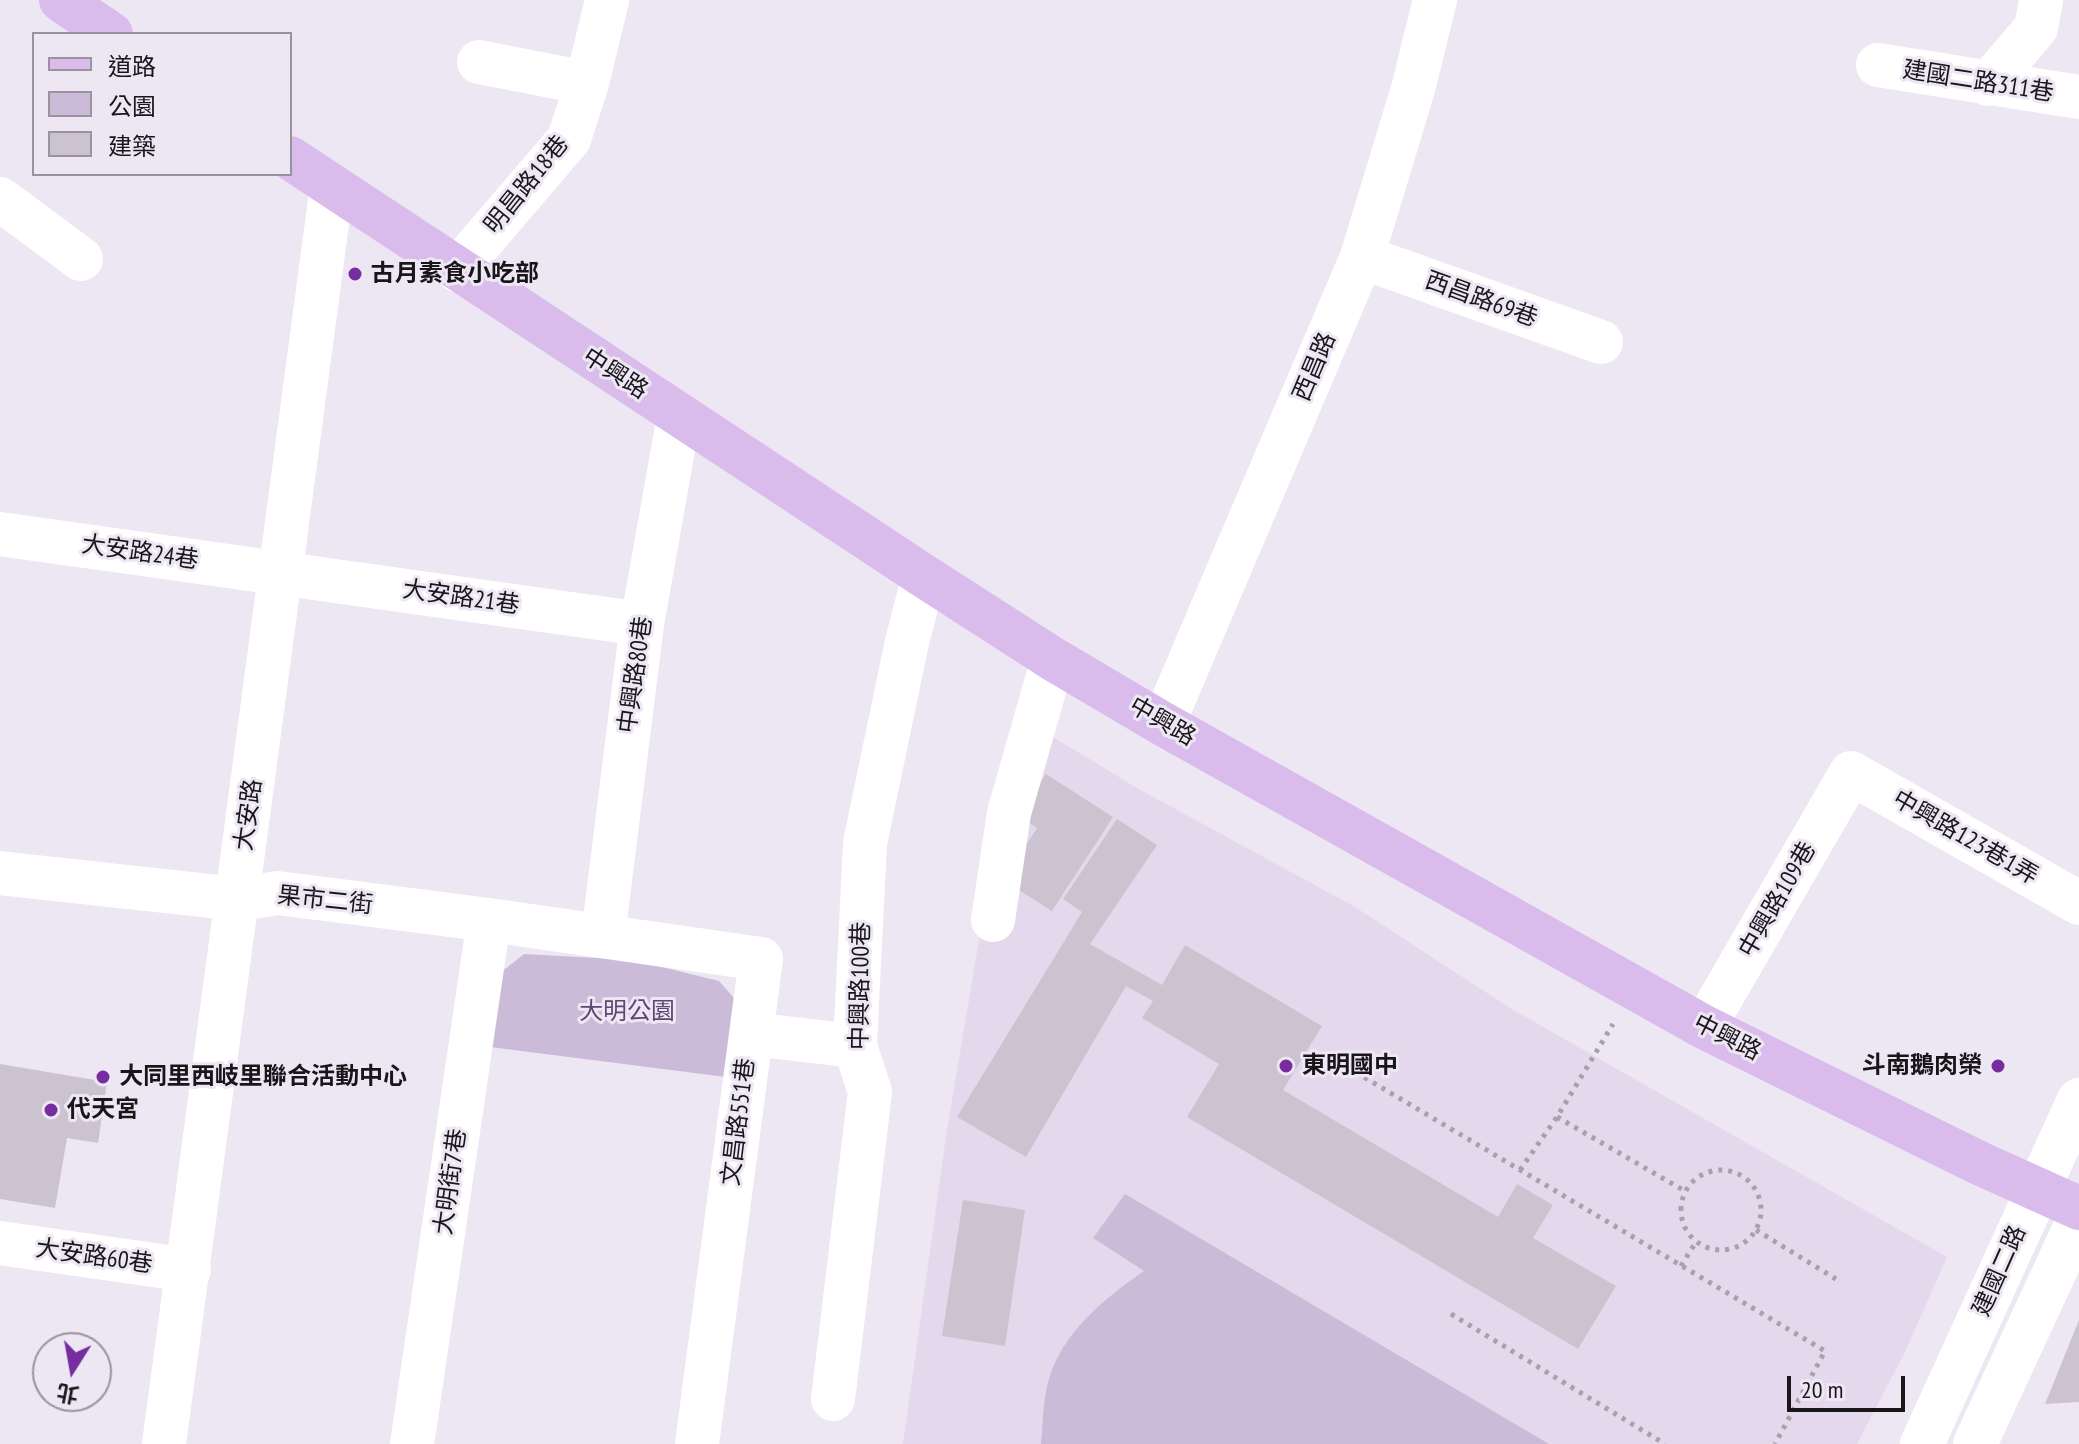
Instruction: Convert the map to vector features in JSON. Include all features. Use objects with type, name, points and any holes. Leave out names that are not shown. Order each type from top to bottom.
[{"type":"main road","points":[[61,0],[108,32]]},
{"type":"main road","name":"中興路","points":[[292,159],[924,576],[1053,659],[1163,724],[1704,1027],[2079,1208]]},
{"type":"street","name":"明昌路18巷","points":[[457,270],[569,139],[587,83],[607,0]]},
{"type":"street","name":"西昌路","points":[[1163,724],[1362,257],[1413,89],[1435,0]]},
{"type":"street","points":[[1988,84],[2036,28],[2041,0]]},
{"type":"street","points":[[479,62],[587,83]]},
{"type":"street","name":"建國二路311巷","points":[[1878,65],[2079,97]]},
{"type":"street","name":"大安路","points":[[164,1444],[332,186]]},
{"type":"street","points":[[0,199],[81,259]]},
{"type":"street","name":"西昌路69巷","points":[[1362,257],[1601,342]]},
{"type":"street","name":"中興路80巷","points":[[603,936],[642,624],[679,416]]},
{"type":"street","name":"大安路24巷","points":[[0,534],[281,572]]},
{"type":"street","name":"大安路21巷","points":[[281,572],[642,624]]},
{"type":"street","name":"中興路100巷","points":[[833,1399],[870,1092],[855,1046],[865,843],[924,576]]},
{"type":"street","points":[[993,920],[1009,813],[1053,659]]},
{"type":"street","name":"中興路123巷1弄","points":[[1851,773],[2079,903]]},
{"type":"street","name":"中興路109巷","points":[[1704,1027],[1851,773]]},
{"type":"street","name":"果市二街","points":[[0,873],[238,899],[278,893],[603,936]]},
{"type":"street","name":"大明街7巷","points":[[412,1444],[489,920]]},
{"type":"street","name":"文昌路551巷","points":[[603,936],[761,959],[697,1444]]},
{"type":"street","points":[[751,1034],[855,1046]]},
{"type":"street","name":"建國二路","points":[[1922,1444],[2079,1100]]},
{"type":"street","name":"建國二路","points":[[1975,1444],[2079,1219]]},
{"type":"street","name":"大安路60巷","points":[[0,1243],[189,1270]]},
{"type":"path","points":[[1520,1170],[1557,1117],[1634,989]]},
{"type":"path","points":[[1330,1057],[1825,1351],[1775,1444]]},
{"type":"path","points":[[1557,1117],[1685,1191]]},
{"type":"path","points":[[1716,1170],[1741,1175],[1751,1182],[1762,1205],[1756,1230],[1736,1248],[1722,1251],[1696,1242],[1682,1218],[1685,1191],[1703,1174],[1716,1170]]},
{"type":"path","points":[[1756,1230],[1836,1279]]},
{"type":"path","points":[[1681,1266],[1696,1242]]},
{"type":"path","points":[[1451,1314],[1665,1444]]},
{"type":"shaded area","name":"東明國中","points":[[1017,715],[1137,788],[1355,907],[1510,1008],[1947,1257],[1905,1352],[1857,1444],[903,1444],[946,1136]]},
{"type":"green space","name":"大明公園","points":[[524,954],[633,960],[719,981],[740,1005],[734,1078],[490,1047],[495,977]]},
{"type":"green space","points":[[1125,1194],[1549,1444],[1041,1444],[1048,1382],[1063,1348],[1086,1318],[1144,1271],[1093,1238]]},
{"type":"building","points":[[1046,774],[1113,817],[1052,911],[1003,880],[1037,828],[1018,815]]},
{"type":"building","points":[[1117,819],[1157,845],[1090,944],[1162,985],[1185,945],[1322,1026],[1283,1090],[1498,1217],[1517,1184],[1553,1205],[1533,1238],[1616,1286],[1578,1349],[1187,1117],[1219,1064],[1142,1018],[1153,1001],[1126,986],[1026,1157],[957,1117],[1082,912],[1063,899]]},
{"type":"building","name":"代天宮","points":[[0,1064],[107,1082],[98,1143],[67,1138],[55,1208],[0,1199]]},
{"type":"building","points":[[963,1200],[1025,1210],[1005,1346],[942,1336]]},
{"type":"building","points":[[2079,1320],[2079,1402],[2045,1404]]},
{"type":"place","name":"古月素食小吃部","points":[[355,274]]},
{"type":"place","name":"東明國中","points":[[1286,1066]]},
{"type":"place","name":"斗南鵝肉榮","points":[[1998,1066]]},
{"type":"place","name":"大同里西岐里聯合活動中心","points":[[103,1077]]},
{"type":"place","name":"代天宮","points":[[51,1110]]}]
